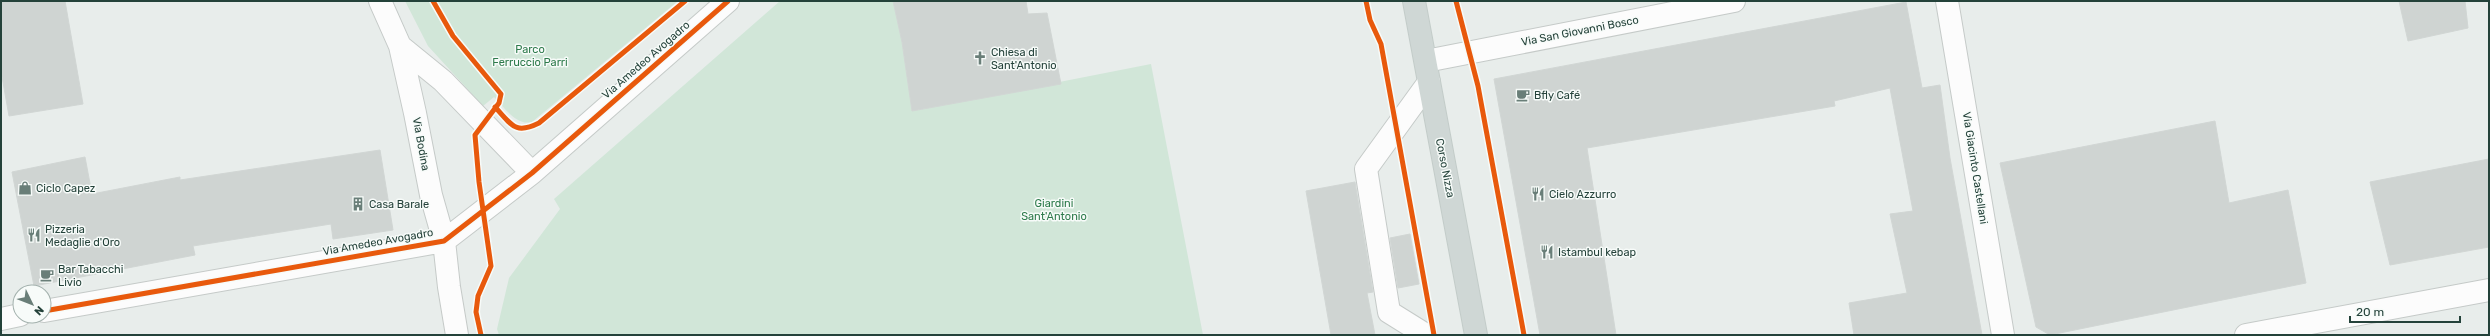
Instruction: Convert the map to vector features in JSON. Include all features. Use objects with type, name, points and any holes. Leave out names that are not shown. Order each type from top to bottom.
[{"type":"main road","name":"Corso Nizza","points":[[1414,1],[1476,335]]},
{"type":"street","name":"Via Bodina","points":[[380,1],[400,46],[431,195],[444,241],[449,287],[457,335]]},
{"type":"street","name":"Via Amedeo Avogadro","points":[[52,310],[444,241],[532,173],[728,1]]},
{"type":"street","name":"Via San Giovanni Bosco","points":[[1426,61],[1734,1]]},
{"type":"street","name":"Via Giacinto Castellani","points":[[1947,1],[2003,335]]},
{"type":"street","name":"Via Bodina","points":[[400,46],[443,81],[532,173]]},
{"type":"street","points":[[1426,335],[1389,312],[1366,169],[1429,82]]},
{"type":"street","points":[[2246,335],[2489,290]]},
{"type":"street","points":[[1,319],[12,317]]},
{"type":"green space","name":"Parco Ferruccio Parri","points":[[405,1],[678,1],[532,122],[526,123],[511,115],[494,97],[483,106],[428,46]]},
{"type":"green space","name":"Giardini Sant'Antonio","points":[[780,1],[893,1],[902,42],[912,111],[1151,64],[1203,335],[499,335],[497,329],[509,278],[560,209],[554,199]]},
{"type":"building","points":[[1,1],[65,1],[83,104],[9,116],[1,71]]},
{"type":"building","name":"Chiesa di Sant'Antonio","points":[[893,1],[1026,1],[1028,14],[1047,13],[1061,84],[912,111],[902,42]]},
{"type":"building","points":[[2399,1],[2465,1],[2468,28],[2408,41]]},
{"type":"building","points":[[1906,2],[1922,88],[1940,85],[1950,158],[1982,335],[1854,335],[1849,303],[1907,293],[1890,214],[1913,211],[1890,88],[1834,101],[1835,106],[1587,148],[1616,335],[1540,335],[1494,79]]},
{"type":"building","points":[[2215,121],[2229,203],[2288,190],[2306,283],[2050,335],[2036,327],[2000,163]]},
{"type":"building","points":[[380,150],[393,230],[333,239],[331,224],[193,246],[195,255],[44,284],[34,284],[12,172],[85,157],[92,194],[180,177],[180,180]]},
{"type":"building","points":[[2489,159],[2489,247],[2390,265],[2370,182]]},
{"type":"building","points":[[1355,182],[1373,292],[1367,293],[1375,335],[1331,335],[1306,191]]},
{"type":"building","points":[[1410,234],[1419,284],[1398,288],[1390,238]]},
{"type":"cycle path","points":[[433,1],[453,36],[501,94],[499,103],[475,135],[479,182],[491,266],[478,296],[476,312],[481,335]]},
{"type":"cycle path","points":[[495,107],[510,123],[519,128],[524,128],[539,123],[685,1]]},
{"type":"cycle path","points":[[52,310],[444,241],[532,173],[728,1]]},
{"type":"cycle path","points":[[1366,1],[1370,20],[1381,44],[1434,335]]},
{"type":"cycle path","points":[[1456,1],[1478,86],[1524,335]]},
{"type":"place","name":"Chiesa di Sant'Antonio","points":[[980,58]]},
{"type":"place","name":"Bfly Café","points":[[1523,95]]},
{"type":"place","name":"Ciclo Capez","points":[[25,188]]},
{"type":"place","name":"Cielo Azzurro","points":[[1538,194]]},
{"type":"place","name":"Casa Barale","points":[[358,204]]},
{"type":"place","name":"Pizzeria Medaglie d'Oro","points":[[34,235]]},
{"type":"place","name":"Istambul kebap","points":[[1547,252]]},
{"type":"place","name":"Bar Tabacchi Livio","points":[[47,275]]}]
